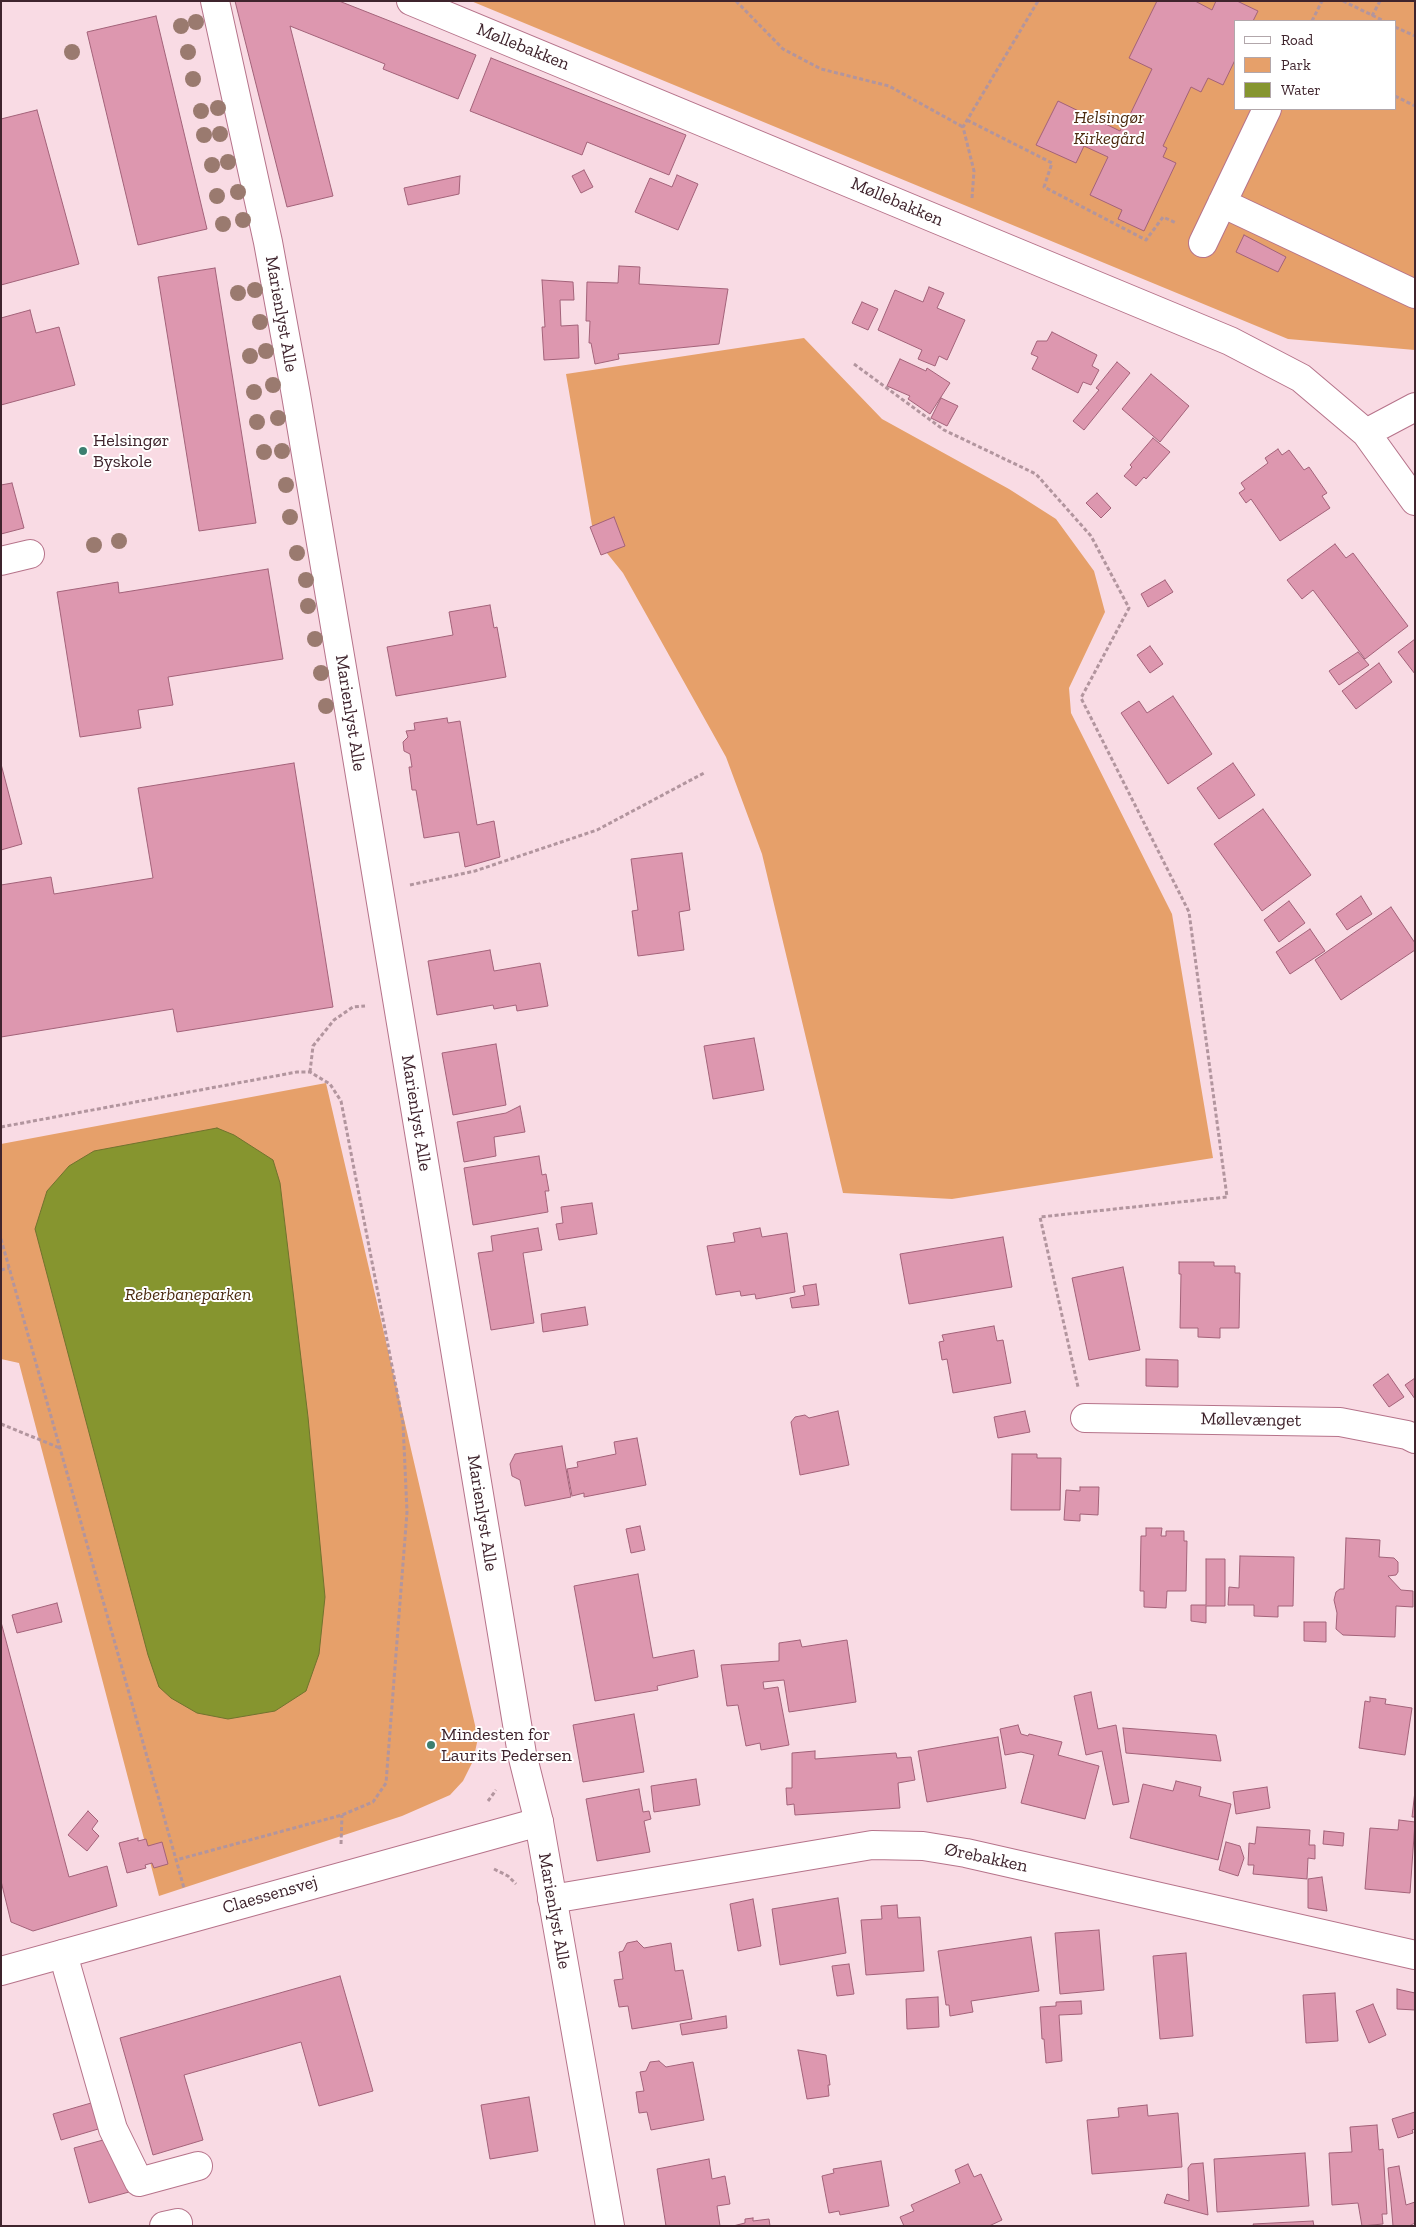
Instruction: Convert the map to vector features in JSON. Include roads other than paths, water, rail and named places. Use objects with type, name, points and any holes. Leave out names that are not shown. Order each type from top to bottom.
[{"type":"street","name":"Marienlyst Alle","points":[[215,1],[268,242],[380,892],[522,1754],[539,1822],[610,2226]]},
{"type":"street","name":"Møllebakken","points":[[411,1],[1230,341],[1301,378],[1366,433],[1415,502]]},
{"type":"street","points":[[1205,240],[1268,110]]},
{"type":"street","points":[[1222,203],[1415,294]]},
{"type":"street","points":[[1366,433],[1415,407]]},
{"type":"street","points":[[1,561],[30,554]]},
{"type":"street","name":"Møllevænget","points":[[1085,1418],[1340,1422],[1407,1435],[1415,1439]]},
{"type":"street","name":"Claessensvej","points":[[1,1971],[539,1822]]},
{"type":"street","name":"Ørebakken","points":[[552,1899],[872,1845],[923,1846],[966,1853],[1415,1955]]},
{"type":"street","points":[[63,1954],[113,2129],[139,2182],[198,2166]]},
{"type":"street","points":[[164,2226],[178,2223],[178,2226]]},
{"type":"water","points":[[217,1128],[234,1135],[273,1160],[280,1183],[308,1417],[325,1597],[319,1654],[306,1691],[275,1711],[228,1719],[197,1713],[171,1698],[159,1687],[148,1655],[35,1229],[47,1191],[69,1166],[94,1151]]},
{"type":"place","name":"Helsingør Byskole","points":[[83,451]]},
{"type":"place","name":"Mindesten for Laurits Pedersen","points":[[431,1745]]},
{"type":"park label","name":"Helsingør Kirkegård","points":[[1109,128]]},
{"type":"park label","name":"Reberbaneparken","points":[[188,1295]]}]
